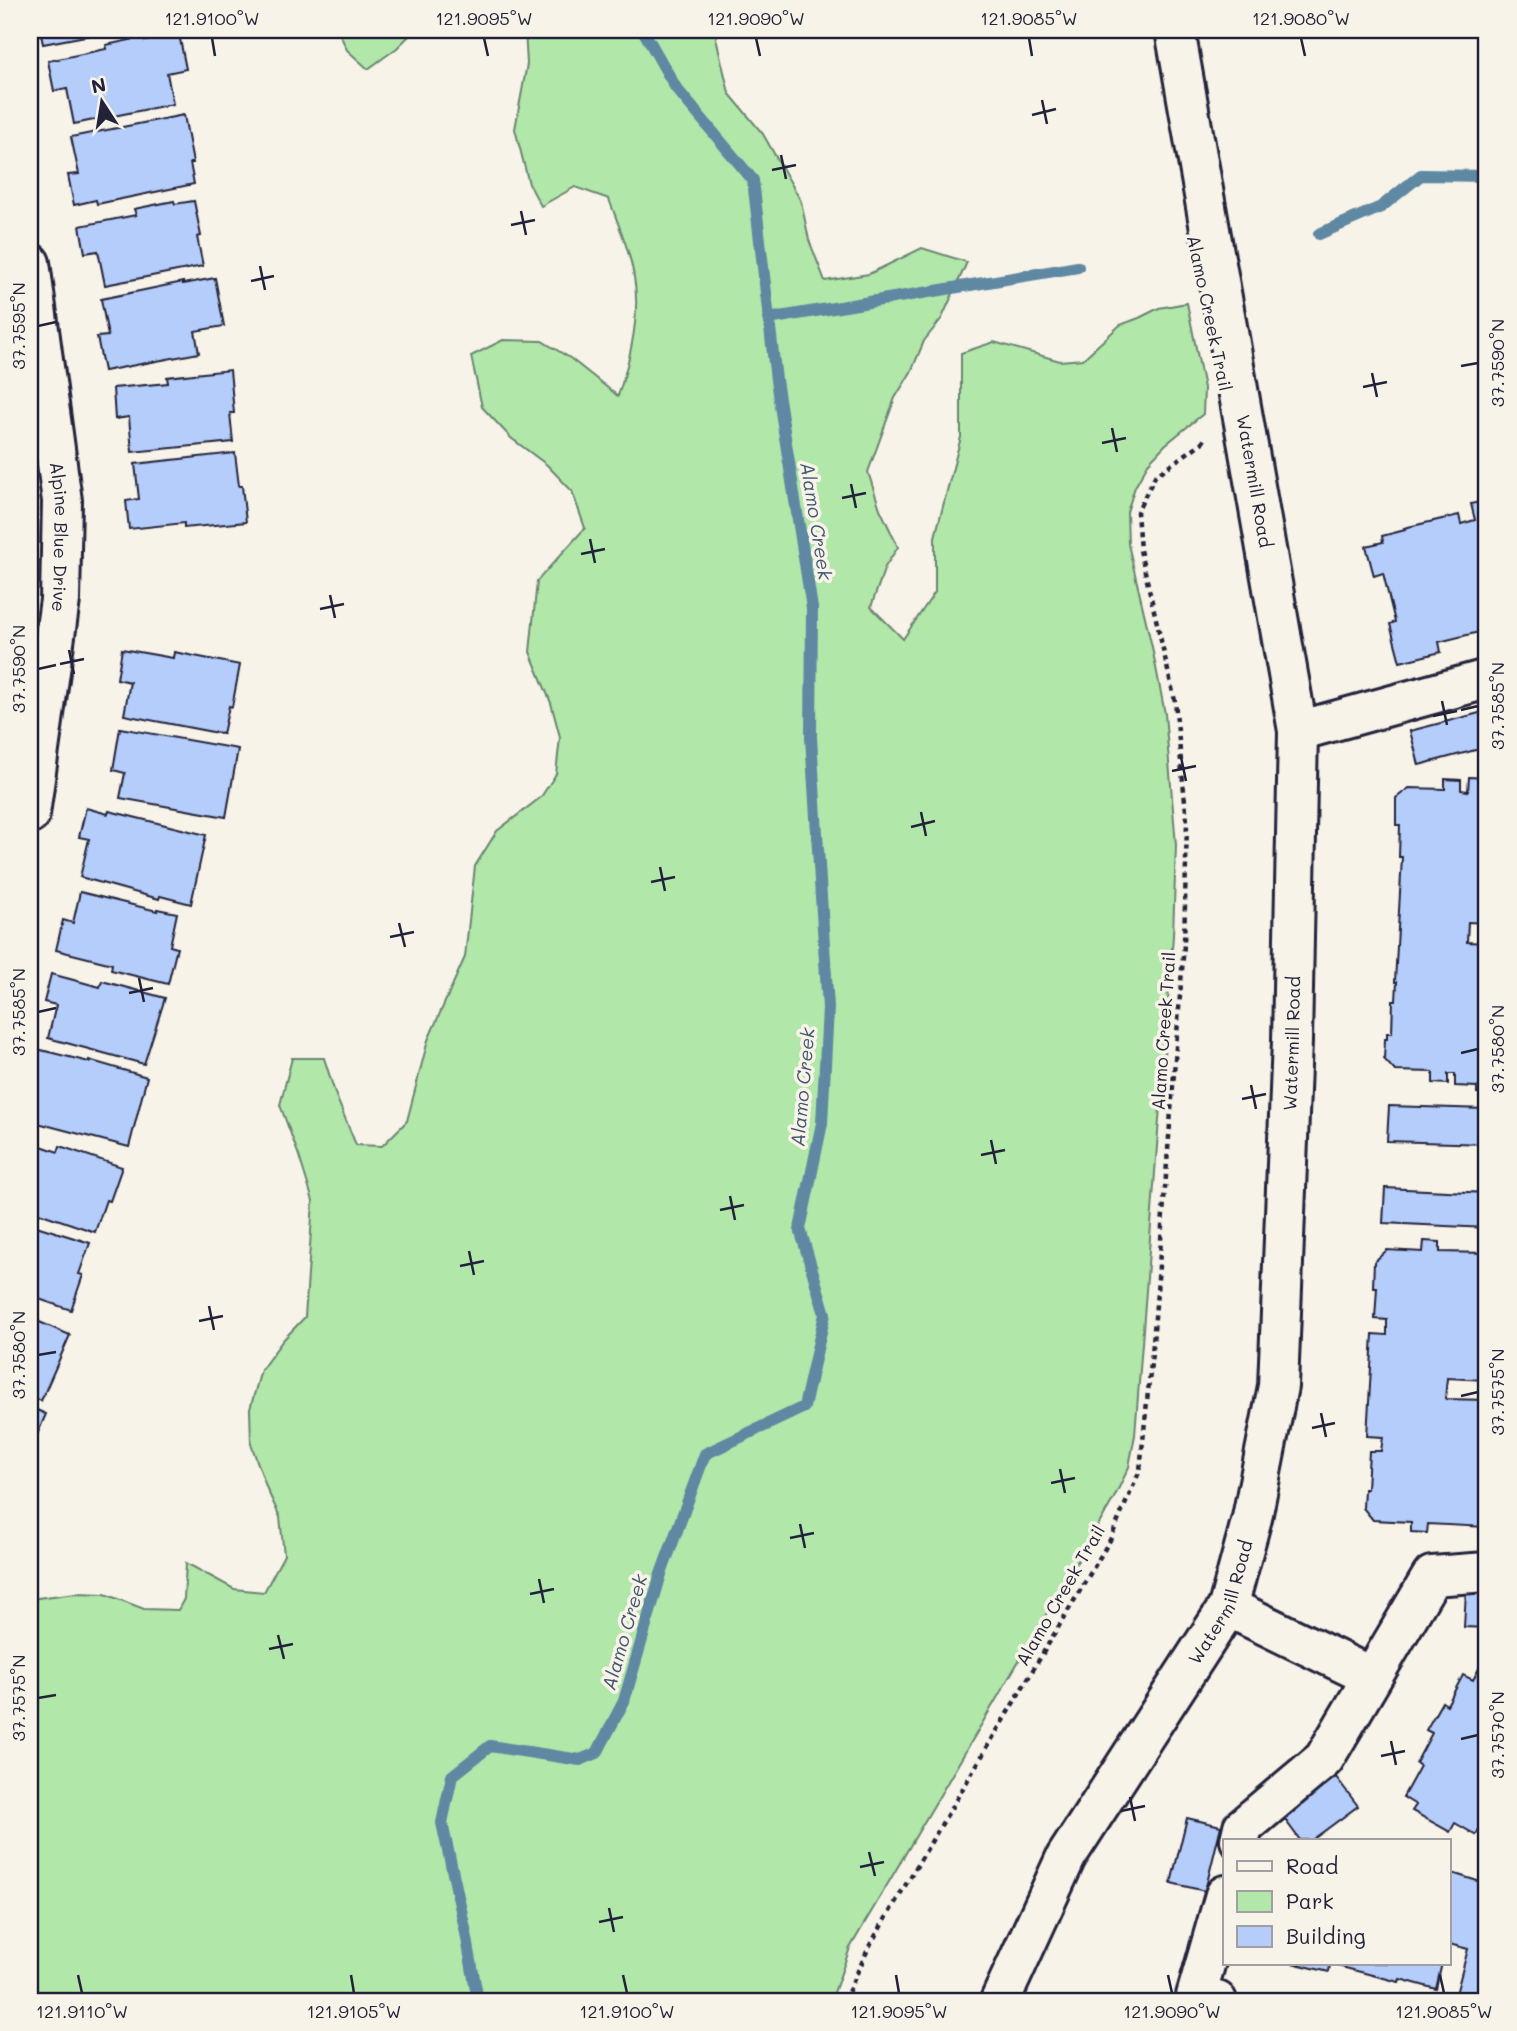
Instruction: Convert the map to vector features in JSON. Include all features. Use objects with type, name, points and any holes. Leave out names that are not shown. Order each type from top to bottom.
[{"type":"street","name":"Watermill Road","points":[[1000,2001],[1066,1857],[1228,1607],[1252,1518],[1278,1386],[1292,1041],[1298,730],[1175,30]]},
{"type":"street","name":"Alpine Blue Drive","points":[[30,263],[62,500],[45,579],[60,600],[30,814]]},
{"type":"street","points":[[1298,730],[1487,679]]},
{"type":"street","points":[[1240,1839],[1243,1827],[1324,1759],[1432,1576],[1487,1572]]},
{"type":"street","points":[[1228,1607],[1372,1677]]},
{"type":"street","points":[[1217,2001],[1196,1996],[1223,1902]]},
{"type":"path","name":"Alamo Creek Trail","points":[[844,2001],[870,1945],[1110,1540],[1140,1470],[1153,1343],[1184,944],[1187,821],[1175,701],[1140,550],[1137,512],[1155,476],[1203,442],[1208,433]]},
{"type":"green space","points":[[338,30],[415,30],[397,48],[368,69],[347,50]]},
{"type":"green space","points":[[525,30],[718,30],[716,38],[729,93],[763,134],[801,201],[809,240],[825,281],[869,274],[922,248],[967,262],[942,318],[924,341],[911,372],[895,398],[868,472],[880,509],[898,547],[885,567],[871,607],[903,639],[935,592],[935,537],[961,437],[961,353],[994,342],[1060,361],[1083,359],[1120,325],[1159,308],[1187,303],[1204,388],[1203,414],[1149,462],[1135,487],[1127,512],[1128,544],[1165,714],[1176,845],[1173,936],[1135,1435],[1129,1467],[1080,1557],[850,1948],[831,2001],[30,2001],[30,1599],[76,1593],[105,1594],[144,1609],[178,1610],[184,1599],[186,1563],[234,1589],[264,1592],[284,1555],[280,1517],[251,1444],[250,1409],[261,1370],[283,1340],[305,1317],[313,1201],[280,1105],[292,1058],[324,1058],[356,1145],[382,1146],[407,1121],[428,1040],[465,957],[475,866],[497,831],[541,797],[556,774],[560,737],[551,703],[530,652],[537,581],[585,528],[572,491],[547,465],[511,438],[482,407],[471,356],[503,340],[542,341],[570,358],[618,396],[633,337],[636,292],[630,257],[609,199],[575,187],[541,206],[529,184],[515,129],[527,64]]},
{"type":"building","points":[[40,30],[117,30],[43,44]]},
{"type":"building","points":[[179,34],[186,69],[167,73],[173,104],[74,124],[67,89],[54,91],[48,61],[106,49],[106,45],[144,37],[145,41]]},
{"type":"building","points":[[184,115],[194,184],[97,204],[96,200],[74,205],[68,175],[79,174],[71,137]]},
{"type":"building","points":[[174,201],[175,204],[194,201],[201,236],[197,237],[203,266],[105,285],[98,251],[85,253],[80,226],[136,215],[134,209]]},
{"type":"building","points":[[215,278],[224,326],[195,331],[199,353],[104,371],[97,337],[108,336],[101,299]]},
{"type":"building","points":[[230,370],[234,413],[230,413],[233,442],[132,452],[129,417],[115,419],[113,388],[168,383],[167,377]]},
{"type":"building","points":[[235,453],[246,522],[184,528],[184,523],[129,529],[126,501],[139,499],[135,464]]},
{"type":"building","points":[[1487,500],[1487,630],[1439,642],[1441,652],[1400,662],[1390,624],[1395,622],[1383,573],[1374,576],[1366,546],[1383,542],[1382,536],[1405,530],[1404,528],[1459,515],[1461,524],[1475,520],[1471,504]]},
{"type":"building","points":[[122,649],[173,658],[174,652],[240,665],[232,707],[229,706],[223,734],[124,715],[130,682],[117,679]]},
{"type":"building","points":[[1487,711],[1487,747],[1419,765],[1410,731]]},
{"type":"building","points":[[120,728],[238,749],[226,817],[120,798],[125,773],[113,770]]},
{"type":"building","points":[[1469,777],[1487,778],[1487,923],[1468,922],[1467,942],[1487,943],[1487,1094],[1477,1093],[1477,1087],[1455,1086],[1455,1074],[1448,1074],[1448,1084],[1433,1083],[1433,1072],[1395,1071],[1384,1059],[1385,1039],[1387,1033],[1392,1033],[1393,1001],[1396,1001],[1397,982],[1402,857],[1399,857],[1400,825],[1396,825],[1396,798],[1409,788],[1445,789],[1445,779],[1461,780],[1461,790],[1468,791]]},
{"type":"building","points":[[86,808],[108,814],[109,811],[206,835],[191,904],[160,896],[159,899],[80,877],[89,839],[79,837]]},
{"type":"building","points":[[80,892],[157,911],[177,913],[170,946],[177,948],[168,984],[111,970],[112,964],[56,950],[63,920],[73,923]]},
{"type":"building","points":[[51,974],[100,987],[102,981],[165,998],[144,1064],[48,1038],[56,1005],[44,1002]]},
{"type":"building","points":[[37,1049],[89,1060],[147,1077],[129,1147],[30,1121],[30,1076]]},
{"type":"building","points":[[1389,1106],[1487,1109],[1487,1144],[1387,1141]]},
{"type":"building","points":[[30,1142],[58,1152],[60,1146],[122,1167],[110,1201],[106,1200],[95,1232],[30,1210]]},
{"type":"building","points":[[1385,1188],[1487,1193],[1487,1228],[1383,1223]]},
{"type":"building","points":[[30,1224],[90,1243],[79,1274],[83,1275],[71,1310],[30,1296]]},
{"type":"building","points":[[1424,1241],[1440,1242],[1440,1252],[1487,1253],[1487,1380],[1447,1378],[1445,1399],[1487,1400],[1486,1527],[1428,1524],[1427,1533],[1411,1532],[1411,1522],[1373,1520],[1363,1508],[1369,1451],[1381,1451],[1383,1437],[1367,1436],[1373,1334],[1387,1335],[1387,1320],[1375,1319],[1377,1287],[1373,1287],[1374,1262],[1387,1250],[1423,1252]]},
{"type":"building","points":[[30,1318],[70,1335],[41,1401],[30,1396]]},
{"type":"building","points":[[30,1407],[46,1414],[30,1451]]},
{"type":"building","points":[[1466,1591],[1487,1592],[1487,1628],[1464,1627]]},
{"type":"building","points":[[1487,1653],[1487,1814],[1476,1835],[1455,1823],[1450,1832],[1412,1811],[1416,1805],[1403,1797],[1420,1766],[1416,1763],[1432,1733],[1426,1730],[1442,1702],[1447,1705],[1463,1675],[1473,1680]]},
{"type":"building","points":[[1336,1777],[1358,1806],[1313,1839],[1299,1839],[1283,1817]]},
{"type":"building","points":[[1187,1818],[1221,1826],[1205,1891],[1171,1883]]},
{"type":"building","points":[[1450,1872],[1487,1884],[1487,2001],[1456,1994],[1468,1949],[1450,1944]]},
{"type":"building","points":[[1300,1965],[1330,1965],[1329,1972]]},
{"type":"building","points":[[1334,1965],[1442,1965],[1436,1989],[1400,1979],[1399,1982]]},
{"type":"waterway","name":"Alamo Creek","points":[[478,2001],[442,1823],[452,1776],[490,1746],[580,1760],[597,1753],[624,1701],[661,1574],[705,1454],[804,1407],[825,1314],[800,1229],[822,1123],[828,1008],[811,738],[812,608],[776,380],[753,180],[676,88],[643,30]]},
{"type":"waterway","points":[[1319,234],[1381,207],[1421,175],[1487,176]]},
{"type":"waterway","points":[[768,319],[1078,267]]}]
